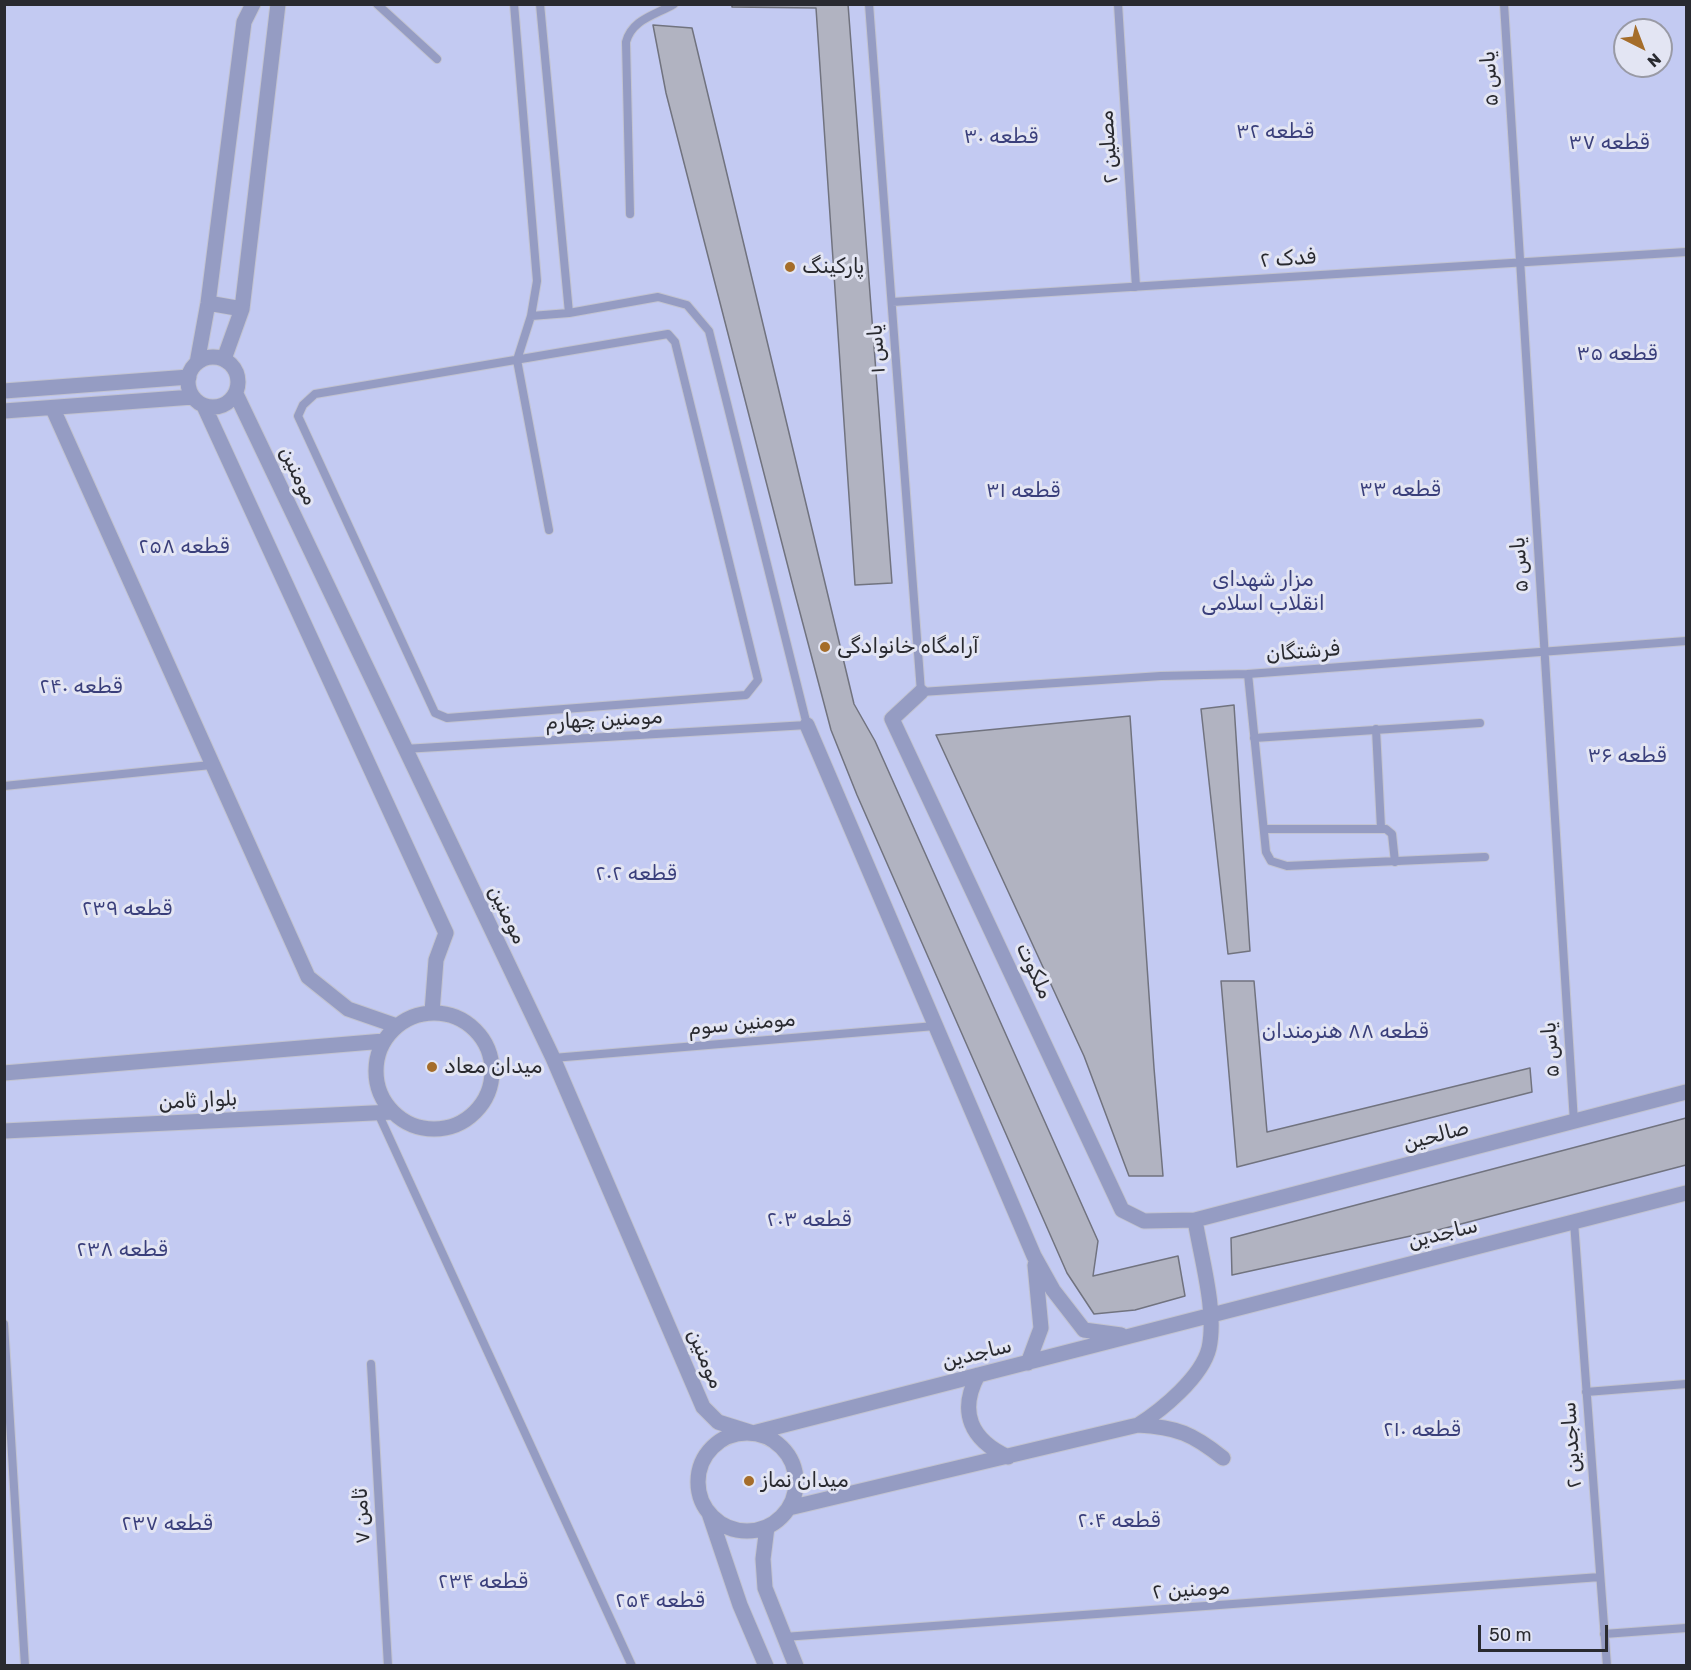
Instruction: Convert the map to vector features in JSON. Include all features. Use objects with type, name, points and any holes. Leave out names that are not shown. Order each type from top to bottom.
[{"type":"street","points":[[189,377],[197,363],[208,303],[244,22],[253,4]]},
{"type":"street","points":[[224,359],[243,309],[278,4]]},
{"type":"street","points":[[208,303],[243,309]]},
{"type":"street","points":[[4,411],[198,401],[219,407],[236,394],[238,375],[224,359],[210,357],[197,363]]},
{"type":"street","points":[[4,391],[189,377]]},
{"type":"street","points":[[189,377],[198,401],[446,933],[436,960],[432,1012]]},
{"type":"street","name":"مومنین","points":[[236,394],[403,749],[553,1058],[703,1407],[718,1422],[753,1433]]},
{"type":"street","points":[[53,409],[308,978],[348,1009],[397,1026]]},
{"type":"street","name":"ملکوت","points":[[921,692],[904,705],[892,719],[1122,1210],[1144,1221],[1195,1220]]},
{"type":"street","points":[[807,725],[1034,1256],[1053,1290],[1084,1330],[1127,1336]]},
{"type":"street","points":[[432,1012],[452,1015],[469,1023],[482,1037],[491,1054],[493,1073],[489,1092],[479,1108],[464,1121],[447,1128],[427,1129],[409,1124],[386,1113],[376,1078],[377,1059],[384,1041],[397,1026],[414,1016],[432,1012]]},
{"type":"street","name":"بلوار ثامن","points":[[4,1073],[384,1041]]},
{"type":"street","name":"صالحین","points":[[1195,1220],[1686,1092]]},
{"type":"street","name":"بلوار ثامن","points":[[4,1131],[386,1113]]},
{"type":"street","name":"ساجدین","points":[[753,1433],[1686,1193]]},
{"type":"street","points":[[789,1508],[1138,1425],[1168,1406],[1190,1379],[1208,1350],[1211,1317],[1195,1220]]},
{"type":"street","points":[[1028,1363],[1041,1328],[1034,1256]]},
{"type":"street","points":[[978,1376],[968,1393],[969,1413],[976,1435],[990,1449],[1008,1457]]},
{"type":"street","points":[[1138,1425],[1181,1430],[1198,1438],[1223,1458]]},
{"type":"street","points":[[709,1513],[721,1524],[736,1530],[752,1531],[767,1527],[779,1520],[789,1508],[796,1493],[797,1476],[792,1460],[776,1442],[753,1433],[737,1433],[723,1439],[711,1449],[702,1462],[698,1477],[699,1492],[709,1513],[740,1605],[766,1665]]},
{"type":"street","points":[[767,1527],[763,1559],[765,1588],[796,1665]]},
{"type":"lane","points":[[377,4],[437,59]]},
{"type":"lane","points":[[514,4],[537,281],[531,316],[517,360],[549,530]]},
{"type":"lane","points":[[540,4],[569,313]]},
{"type":"lane","points":[[630,214],[627,42],[629,31],[637,24],[674,4]]},
{"type":"lane","name":"یاس ۱","points":[[869,4],[921,692]]},
{"type":"lane","name":"مصلین ۲","points":[[1118,4],[1136,287]]},
{"type":"lane","name":"یاس ۵","points":[[1503,4],[1574,1122]]},
{"type":"lane","name":"فدک ۲","points":[[892,302],[1686,252]]},
{"type":"lane","points":[[531,316],[569,313],[658,297],[687,305],[709,331],[807,725]]},
{"type":"lane","points":[[668,334],[675,342],[758,680],[746,695],[447,718],[435,713],[298,416],[303,405],[315,394],[517,360],[668,334]]},
{"type":"lane","name":"فرشتگان","points":[[921,692],[1161,676],[1248,674],[1686,641]]},
{"type":"lane","points":[[1248,674],[1268,858],[1281,865],[1485,857]]},
{"type":"lane","points":[[1254,738],[1480,723]]},
{"type":"lane","name":"مومنین چهارم","points":[[403,749],[807,725]]},
{"type":"lane","points":[[1376,729],[1381,828]]},
{"type":"lane","points":[[4,786],[211,765]]},
{"type":"lane","points":[[1264,829],[1381,828],[1390,830],[1395,862]]},
{"type":"lane","name":"مومنین سوم","points":[[553,1058],[935,1026]]},
{"type":"lane","points":[[386,1113],[632,1665]]},
{"type":"lane","name":"ساجدین ۲","points":[[1574,1222],[1607,1665]]},
{"type":"lane","points":[[4,1324],[25,1665]]},
{"type":"lane","name":"ثامن ۷","points":[[371,1364],[388,1665]]},
{"type":"lane","points":[[1587,1392],[1686,1384]]},
{"type":"lane","name":"مومنین ۲","points":[[784,1637],[1600,1577]]},
{"type":"lane","points":[[1604,1634],[1686,1628]]},
{"type":"green space","points":[[4,5],[1686,5],[1686,1665],[5,1665]]},
{"type":"building","name":"آرامگاه خانوادگی","points":[[732,4],[848,4],[892,583],[855,585],[816,8],[732,7]]},
{"type":"building","name":"آرامگاه خانوادگی","points":[[653,25],[692,28],[854,704],[875,741],[1098,1241],[1093,1276],[1178,1256],[1185,1296],[1135,1310],[1094,1314],[1067,1273],[857,795],[831,730],[666,93]]},
{"type":"building","points":[[1234,705],[1250,951],[1228,954],[1201,709]]},
{"type":"building","points":[[1130,716],[1163,1176],[1129,1176],[1084,1056],[936,735]]},
{"type":"building","points":[[1221,981],[1254,981],[1267,1132],[1530,1068],[1532,1092],[1237,1167]]},
{"type":"building","points":[[1686,1118],[1686,1165],[1438,1230],[1232,1275],[1231,1238]]},
{"type":"place","name":"پارکینگ","points":[[790,267]]},
{"type":"place","name":"آرامگاه خانوادگی","points":[[825,647]]},
{"type":"place","name":"میدان معاد","points":[[432,1067]]},
{"type":"place","name":"میدان نماز","points":[[749,1481]]},
{"type":"park label","name":"قطعه ۳۲","points":[[1275,132]]},
{"type":"park label","name":"قطعه ۳۰","points":[[1001,137]]},
{"type":"park label","name":"قطعه ۳۷","points":[[1609,143]]},
{"type":"park label","name":"قطعه ۳۵","points":[[1617,354]]},
{"type":"park label","name":"قطعه ۳۳","points":[[1400,490]]},
{"type":"park label","name":"قطعه ۳۱","points":[[1023,491]]},
{"type":"park label","name":"قطعه ۲۵۸","points":[[184,547]]},
{"type":"park label","name":"مزار شهدای انقلاب اسلامی","points":[[1263,592]]},
{"type":"park label","name":"قطعه ۲۴۰","points":[[81,687]]},
{"type":"park label","name":"قطعه ۳۶","points":[[1627,756]]},
{"type":"park label","name":"قطعه ۲۰۲","points":[[636,874]]},
{"type":"park label","name":"قطعه ۲۳۹","points":[[127,909]]},
{"type":"park label","name":"قطعه ۸۸ هنرمندان","points":[[1345,1032]]},
{"type":"park label","name":"قطعه ۲۰۳","points":[[809,1220]]},
{"type":"park label","name":"قطعه ۲۳۸","points":[[122,1250]]},
{"type":"park label","name":"قطعه ۲۱۰","points":[[1422,1430]]},
{"type":"park label","name":"قطعه ۲۰۴","points":[[1119,1521]]},
{"type":"park label","name":"قطعه ۲۳۷","points":[[167,1524]]},
{"type":"park label","name":"قطعه ۲۳۴","points":[[483,1582]]},
{"type":"park label","name":"قطعه ۲۵۴","points":[[660,1601]]}]
